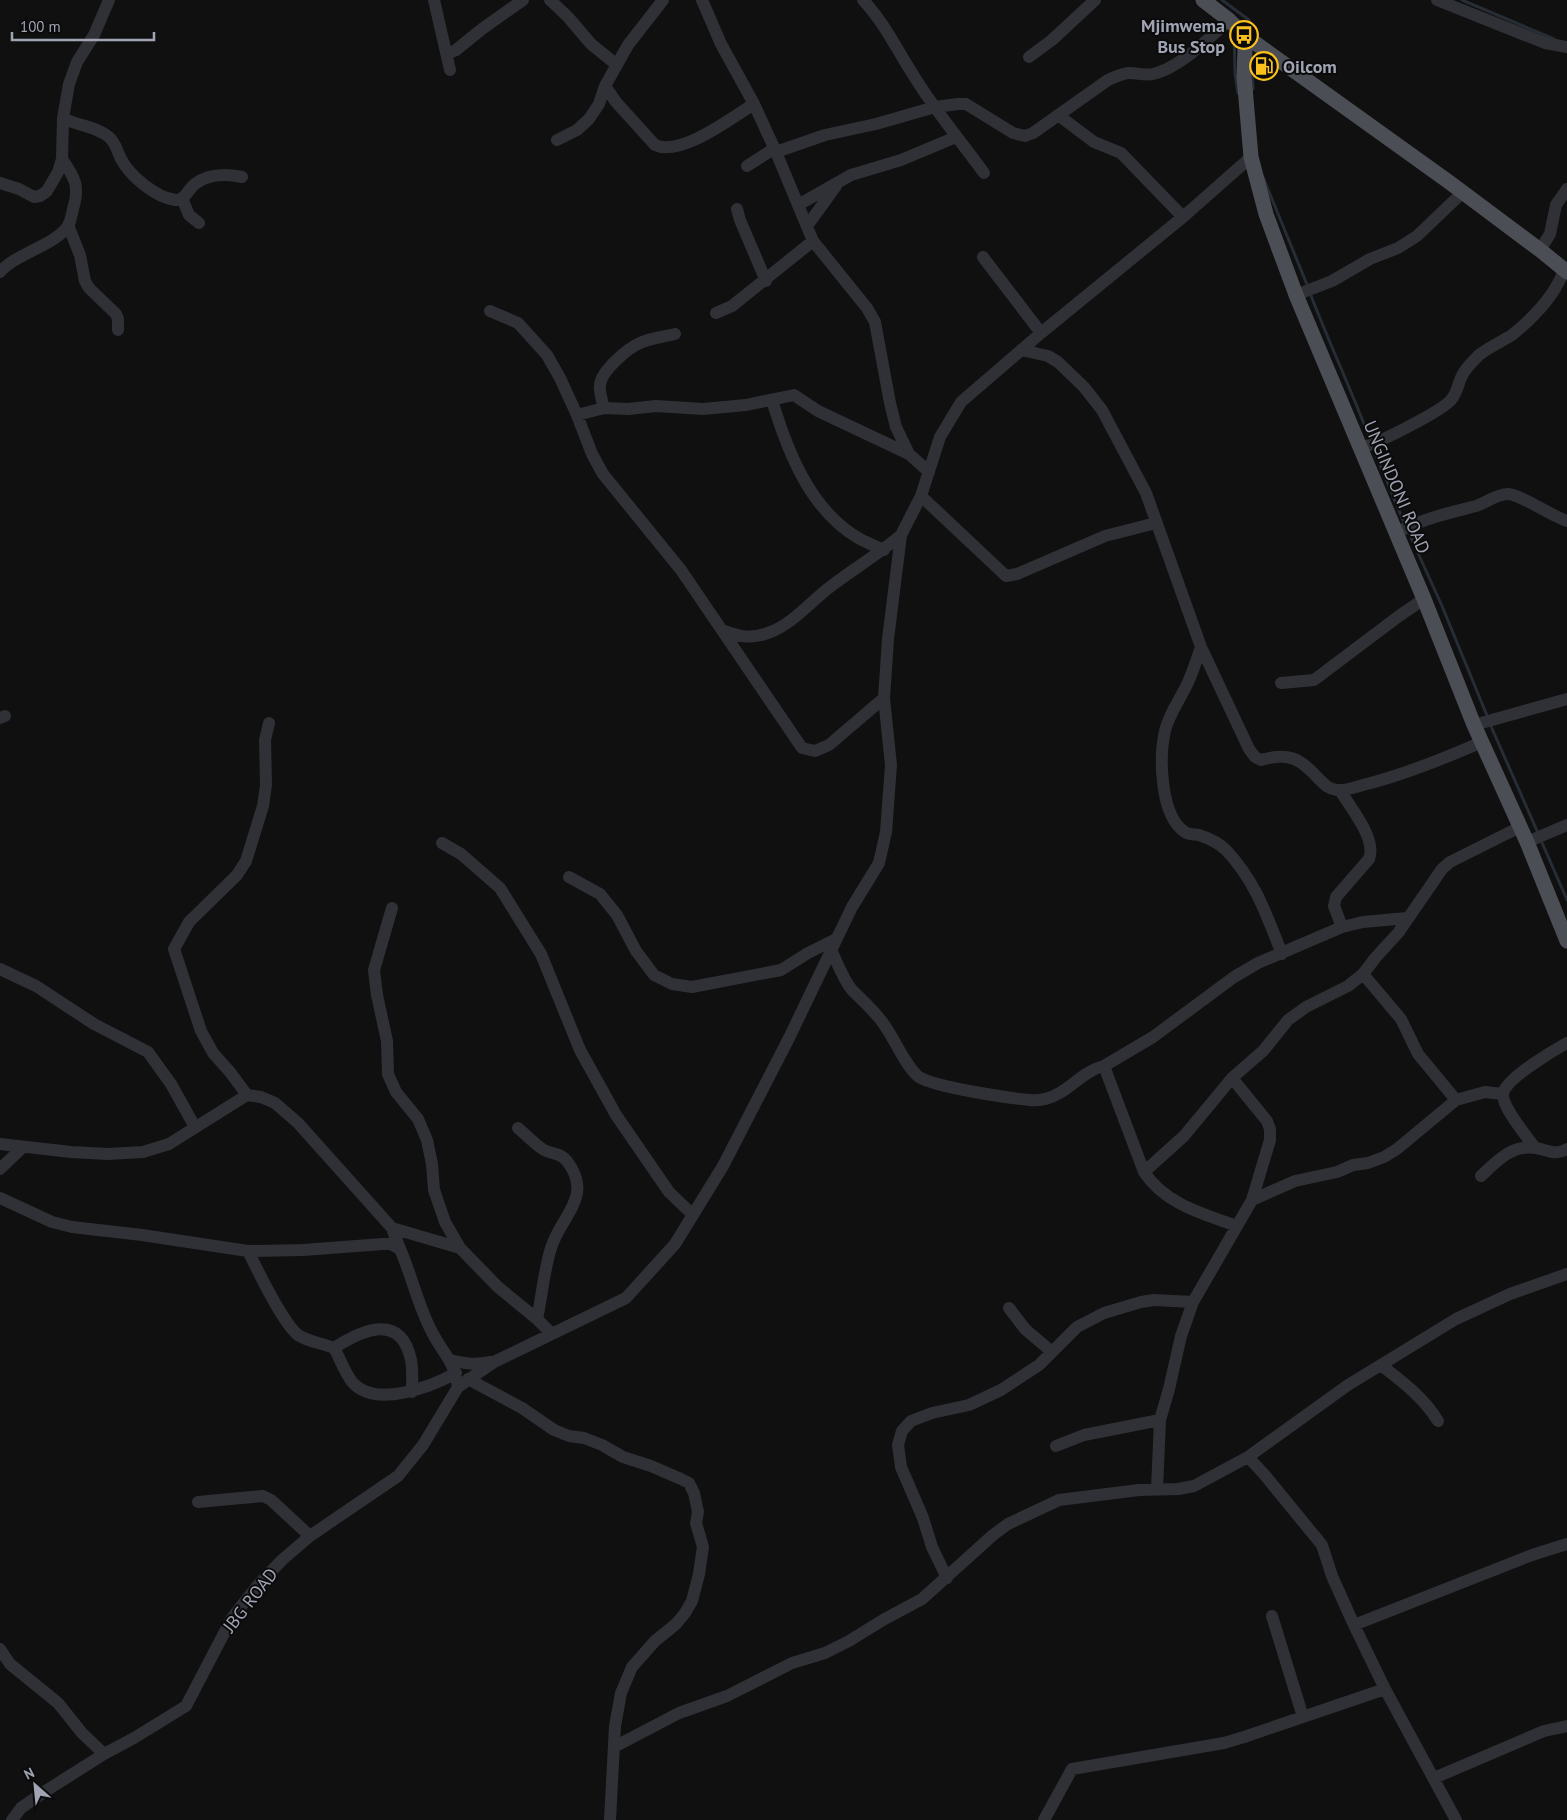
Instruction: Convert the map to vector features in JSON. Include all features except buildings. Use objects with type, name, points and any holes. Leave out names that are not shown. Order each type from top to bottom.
[{"type":"main road","points":[[1203,0],[1244,34],[1540,250],[1566,271]]},
{"type":"main road","name":"UNGINDONI ROAD","points":[[1244,34],[1244,76],[1251,158],[1266,214],[1296,295],[1424,599],[1474,724],[1527,842],[1567,941]]},
{"type":"street","points":[[0,183],[19,189],[34,197],[40,196],[46,191],[58,172],[62,159],[63,118],[69,84],[77,62],[94,35],[109,0]]},
{"type":"street","points":[[434,0],[450,70]]},
{"type":"street","points":[[446,54],[456,50],[523,0]]},
{"type":"street","points":[[550,0],[568,17],[591,44],[617,65]]},
{"type":"street","points":[[558,140],[577,130],[589,119],[599,104],[605,86],[628,45],[663,0]]},
{"type":"street","points":[[702,0],[721,44],[754,104],[776,150],[813,241],[867,308],[875,322],[890,406],[896,427],[909,454]]},
{"type":"street","points":[[863,0],[891,36],[912,73],[935,107],[984,173]]},
{"type":"street","points":[[1437,0],[1546,43],[1567,47]]},
{"type":"street","points":[[1029,57],[1052,40],[1087,2]]},
{"type":"street","points":[[747,166],[776,150],[825,135],[876,124],[935,107],[958,104],[966,104],[1013,133],[1025,136],[1033,133],[1108,80],[1129,73],[1145,75],[1164,71],[1198,49],[1229,20]]},
{"type":"street","points":[[605,86],[616,102],[655,145],[660,147],[669,148],[686,144],[754,104]]},
{"type":"street","points":[[1058,115],[1094,142],[1122,153],[1183,217]]},
{"type":"street","points":[[63,118],[75,124],[98,130],[110,137],[130,174],[161,195],[176,200],[182,198],[195,184],[219,174],[242,177]]},
{"type":"street","points":[[798,205],[842,179],[902,160],[956,137]]},
{"type":"street","points":[[461,1380],[626,1298],[675,1244],[736,1141],[789,1038],[852,907],[879,863],[886,832],[891,764],[884,698],[888,639],[901,535],[921,496],[940,437],[961,402],[1251,158]]},
{"type":"street","points":[[0,272],[10,262],[38,248],[62,232],[68,224],[77,192],[75,179],[62,159]]},
{"type":"street","points":[[807,226],[842,179]]},
{"type":"street","points":[[1540,250],[1550,234],[1556,205],[1567,189]]},
{"type":"street","points":[[1296,295],[1332,280],[1370,259],[1398,248],[1417,236],[1462,193]]},
{"type":"street","points":[[182,198],[189,215],[199,223]]},
{"type":"street","points":[[737,209],[766,280]]},
{"type":"street","points":[[68,224],[80,255],[85,282],[116,314],[118,330]]},
{"type":"street","points":[[716,313],[732,306],[813,241]]},
{"type":"street","points":[[983,257],[1041,333]]},
{"type":"street","points":[[1360,448],[1384,439],[1439,409],[1450,400],[1463,373],[1472,362],[1511,335],[1539,310],[1566,271]]},
{"type":"street","points":[[490,311],[518,323],[547,355],[560,378],[589,447],[603,474],[676,563],[802,748],[815,751],[828,744],[884,698]]},
{"type":"street","points":[[604,408],[600,384],[603,375],[611,366],[631,348],[641,342],[675,334]]},
{"type":"street","points":[[1021,350],[1048,356],[1074,375],[1102,410],[1146,493],[1201,647],[1255,757],[1261,760],[1275,756],[1286,756],[1295,759],[1307,766],[1325,786],[1340,790],[1389,778],[1482,742]]},
{"type":"street","points":[[577,415],[604,408],[656,406],[703,409],[772,400],[794,395],[818,410],[909,454],[928,472]]},
{"type":"street","points":[[772,400],[785,441],[805,482],[825,509],[846,529],[859,538],[884,550]]},
{"type":"street","points":[[1396,533],[1440,515],[1477,506],[1507,494],[1517,496],[1567,521]]},
{"type":"street","points":[[921,496],[1006,576],[1017,574],[1105,536],[1156,523]]},
{"type":"street","points":[[724,632],[744,638],[769,632],[792,620],[835,582],[884,550],[901,535]]},
{"type":"street","points":[[1281,683],[1314,680],[1424,599]]},
{"type":"street","points":[[1201,647],[1189,680],[1165,729],[1161,750],[1164,790],[1172,817],[1178,827],[1186,833],[1211,840],[1224,849],[1251,881],[1259,896],[1282,954]]},
{"type":"street","points":[[1474,724],[1567,699]]},
{"type":"street","points":[[247,1095],[213,1053],[201,1031],[174,949],[189,922],[237,875],[246,861],[263,806],[266,785],[265,740],[269,723]]},
{"type":"street","points":[[1340,790],[1362,826],[1370,842],[1372,852],[1369,859],[1336,897],[1334,906],[1342,927]]},
{"type":"street","points":[[1527,842],[1567,825]]},
{"type":"street","points":[[1144,1172],[1184,1136],[1232,1078],[1263,1051],[1288,1020],[1306,1007],[1342,990],[1364,974],[1376,957],[1398,933],[1437,876],[1450,862],[1520,827]]},
{"type":"street","points":[[442,843],[461,854],[500,888],[541,954],[580,1050],[616,1115],[670,1192],[693,1215]]},
{"type":"street","points":[[569,878],[600,894],[617,915],[636,951],[654,975],[672,984],[692,987],[781,970],[808,953],[833,945]]},
{"type":"street","points":[[392,908],[374,970],[376,995],[386,1040],[388,1074],[396,1092],[418,1119],[427,1140],[432,1164],[434,1190],[445,1222],[460,1248],[498,1287],[552,1334]]},
{"type":"street","points":[[833,945],[851,989],[880,1018],[902,1056],[919,1076],[949,1086],[1032,1100],[1048,1098],[1061,1092],[1096,1067],[1104,1066],[1153,1037],[1234,977],[1258,964],[1342,927],[1362,922],[1407,918]]},
{"type":"street","points":[[0,968],[36,986],[94,1024],[148,1052],[171,1084],[195,1127]]},
{"type":"street","points":[[1364,974],[1400,1019],[1418,1054],[1456,1100]]},
{"type":"street","points":[[1535,1148],[1507,1108],[1503,1094],[1506,1087],[1543,1056],[1567,1043]]},
{"type":"street","points":[[1104,1066],[1144,1172],[1152,1183],[1183,1206],[1237,1226]]},
{"type":"street","points":[[1156,1489],[1160,1420],[1181,1336],[1193,1302],[1252,1200],[1270,1140],[1270,1129],[1262,1114],[1232,1078]]},
{"type":"street","points":[[1252,1200],[1295,1181],[1337,1172],[1353,1165],[1368,1163],[1384,1157],[1397,1149],[1456,1100],[1485,1092],[1503,1094]]},
{"type":"street","points":[[0,1144],[108,1154],[143,1152],[169,1144],[247,1095],[261,1097],[275,1103],[298,1123],[392,1228],[432,1332],[461,1380]]},
{"type":"street","points":[[518,1128],[543,1150],[557,1153],[566,1159],[576,1175],[578,1189],[575,1203],[551,1247],[537,1319]]},
{"type":"street","points":[[0,1169],[23,1147]]},
{"type":"street","points":[[1481,1176],[1510,1151],[1535,1148],[1552,1153],[1567,1149]]},
{"type":"street","points":[[0,1198],[52,1222],[72,1227],[142,1234],[248,1251],[303,1250],[383,1244],[390,1244],[400,1249]]},
{"type":"street","points":[[392,1228],[460,1248]]},
{"type":"street","points":[[248,1251],[287,1322],[298,1334],[334,1348],[343,1369],[354,1384],[365,1391],[384,1395],[412,1392],[444,1380],[461,1380],[522,1408],[554,1430],[602,1445],[623,1456],[689,1483],[694,1493],[698,1512],[696,1523],[703,1547],[700,1574],[692,1601],[685,1614],[676,1624],[655,1640],[632,1667],[621,1693],[615,1726],[610,1820]]},
{"type":"street","points":[[614,1747],[671,1717],[727,1696],[792,1663],[825,1653],[849,1641],[922,1599],[993,1535],[1008,1524],[1059,1500],[1194,1486],[1248,1457],[1326,1401],[1456,1319],[1510,1294],[1567,1274]]},
{"type":"street","points":[[947,1578],[932,1547],[923,1518],[901,1467],[898,1445],[902,1431],[911,1421],[932,1413],[969,1405],[1026,1375],[1077,1327],[1116,1309],[1154,1300],[1193,1302]]},
{"type":"street","points":[[1009,1308],[1026,1329],[1052,1352]]},
{"type":"street","points":[[334,1348],[360,1333],[383,1329],[391,1330],[398,1335],[406,1346],[412,1361],[412,1392]]},
{"type":"street","points":[[450,1360],[477,1365],[494,1362]]},
{"type":"street","points":[[1381,1365],[1430,1407],[1438,1421]]},
{"type":"street","name":"JBG ROAD","points":[[12,1820],[21,1808],[104,1754],[186,1706],[232,1618],[258,1585],[282,1560],[310,1536],[398,1476],[423,1445],[461,1380]]},
{"type":"street","points":[[1056,1446],[1084,1435],[1160,1420]]},
{"type":"street","points":[[1248,1457],[1322,1545],[1332,1576],[1354,1626],[1456,1820]]},
{"type":"street","points":[[1228,1468],[1254,1469],[1263,1473]]},
{"type":"street","points":[[198,1502],[263,1496],[271,1500],[310,1536]]},
{"type":"street","points":[[1354,1626],[1532,1555],[1567,1544]]},
{"type":"street","points":[[1272,1616],[1303,1717]]},
{"type":"street","points":[[0,1649],[10,1664],[58,1703],[82,1733],[104,1754]]},
{"type":"street","points":[[1044,1820],[1072,1768],[1224,1743],[1386,1689]]},
{"type":"street","points":[[1434,1778],[1485,1757],[1511,1743],[1544,1731],[1567,1726]]},
{"type":"waterway","points":[[1222,0],[1249,20]]},
{"type":"waterway","points":[[1462,0],[1554,39]]},
{"type":"waterway","points":[[1234,32],[1235,74],[1238,93]]},
{"type":"waterway","points":[[1252,61],[1253,89]]},
{"type":"waterway","points":[[1263,177],[1308,287]]},
{"type":"waterway","points":[[1310,293],[1371,442]]},
{"type":"waterway","points":[[1373,448],[1405,525]]},
{"type":"waterway","points":[[1408,531],[1442,606],[1488,718]]},
{"type":"waterway","points":[[1490,724],[1538,833]]},
{"type":"waterway","points":[[1540,838],[1567,900]]},
{"type":"place","name":"Mjimwema Bus Stop","points":[[1244,35]]},
{"type":"place","name":"Oilcom","points":[[1264,66]]}]
